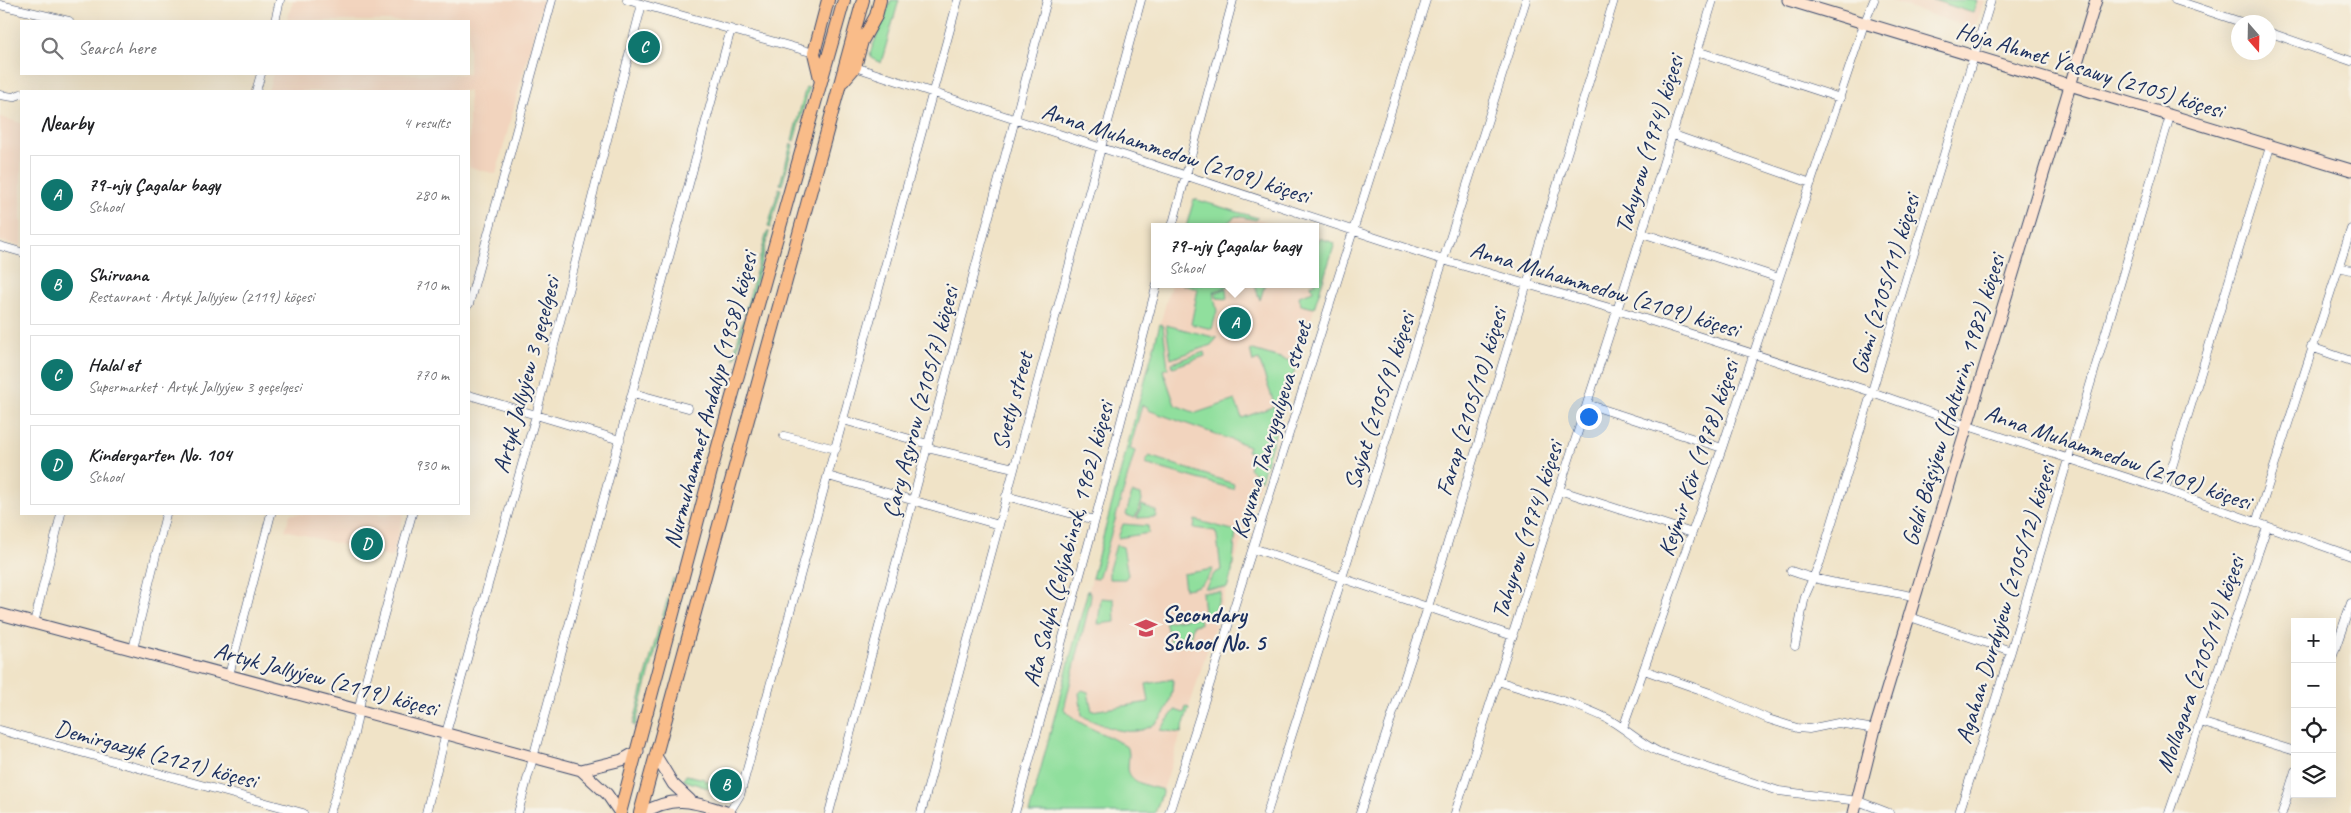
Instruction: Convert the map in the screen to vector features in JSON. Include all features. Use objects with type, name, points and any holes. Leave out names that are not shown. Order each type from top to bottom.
[{"type":"main road","name":"Nurmuhammet Andalyp (1958) köçesi","points":[[620,813],[711,471],[844,0]]},
{"type":"main road","name":"Nurmuhammet Andalyp (1958) köçesi","points":[[642,813],[840,85],[850,66],[863,0]]},
{"type":"main road","points":[[850,66],[876,16],[880,0]]},
{"type":"main road","points":[[830,2],[836,32]]},
{"type":"main road","points":[[822,83],[814,53],[830,2]]},
{"type":"street","points":[[275,20],[280,0]]},
{"type":"street","points":[[470,300],[552,0]]},
{"type":"street","points":[[627,0],[814,53]]},
{"type":"street","points":[[656,756],[673,784],[690,800],[729,813],[740,794],[958,0]]},
{"type":"street","name":"Çary Aşyrow (2105/7) köçesi","points":[[829,813],[1047,0]]},
{"type":"street","name":"Svetly street","points":[[921,813],[1141,0]]},
{"type":"street","points":[[1173,223],[1233,0]]},
{"type":"street","name":"Kayuma Tanrygulyeva street","points":[[1169,813],[1426,0]]},
{"type":"street","name":"Saýat (2105/9) köçesi","points":[[1267,813],[1526,0]]},
{"type":"street","name":"Farap (2105/10) köçesi","points":[[1360,813],[1428,607],[1614,0]]},
{"type":"street","name":"Tahyrow (1974) köçesi","points":[[1455,813],[1642,233],[1713,0]]},
{"type":"street","name":"Hoja Ahmet Ýasawy (2105) köçesi","points":[[1788,0],[2351,170]]},
{"type":"street","name":"Keýmir Kör (1978) köçesi","points":[[1623,728],[1722,448],[1864,24],[1874,0]]},
{"type":"street","name":"Gämi (2105/11) köçesi","points":[[1795,646],[1802,621],[1805,596],[1813,579],[1872,392],[1991,0]]},
{"type":"street","name":"Geldi Bäşiýew (Halturin, 1982) köçesi","points":[[1854,813],[1875,729],[2096,0]]},
{"type":"street","points":[[2176,0],[2231,19]]},
{"type":"street","name":"Artyk Jallyýew 3 geçelgesi","points":[[426,813],[446,733],[536,415],[642,4]]},
{"type":"street","points":[[0,5],[65,20]]},
{"type":"street","points":[[518,813],[731,29]]},
{"type":"street","points":[[2276,35],[2351,61]]},
{"type":"street","points":[[1697,51],[1840,98]]},
{"type":"street","name":"Anna Muhammedow (2109) köçesi","points":[[850,66],[1100,148],[1186,174],[1443,260],[1617,310],[1872,392],[1968,426],[2165,490],[2351,556]]},
{"type":"street","points":[[256,90],[261,75]]},
{"type":"street","points":[[0,95],[13,98],[20,94]]},
{"type":"street","name":"Agahan Durdyýew (2105/12) köçesi","points":[[1958,813],[2011,651],[2170,116]]},
{"type":"street","points":[[1671,134],[1811,183]]},
{"type":"street","points":[[2165,490],[2270,147]]},
{"type":"street","points":[[2256,523],[2311,347],[2351,229]]},
{"type":"street","points":[[1642,233],[1779,278]]},
{"type":"street","points":[[0,246],[20,252]]},
{"type":"street","points":[[2339,267],[2351,270]]},
{"type":"street","name":"Ata Salyh (Çelýabinsk, 1962) köçesi","points":[[1015,813],[1095,520],[1155,288]]},
{"type":"street","points":[[2311,347],[2351,361]]},
{"type":"street","points":[[633,393],[688,408]]},
{"type":"street","points":[[470,395],[620,440]]},
{"type":"street","points":[[1587,404],[1722,448]]},
{"type":"street","points":[[843,420],[927,446],[1014,468]]},
{"type":"street","points":[[784,436],[836,450]]},
{"type":"street","points":[[828,476],[999,525]]},
{"type":"street","points":[[1558,490],[1692,533]]},
{"type":"street","points":[[1006,496],[1095,520]]},
{"type":"street","points":[[34,623],[61,515]]},
{"type":"street","points":[[133,649],[166,515]]},
{"type":"street","points":[[229,675],[271,515]]},
{"type":"street","points":[[330,813],[360,710],[362,694],[412,515]]},
{"type":"street","name":"Mollagara (2105/14) köçesi","points":[[2169,813],[2267,526]]},
{"type":"street","points":[[1254,548],[1513,636]]},
{"type":"street","points":[[1791,571],[1813,579],[1885,590],[1916,597]]},
{"type":"street","points":[[2336,646],[2351,603]]},
{"type":"street","name":"Artyk Jallyýew (2119) köçesi","points":[[0,614],[581,770],[622,760],[638,750]]},
{"type":"street","points":[[1910,617],[2011,651]]},
{"type":"street","points":[[1644,670],[1710,693],[1768,719],[1796,728],[1808,729],[1838,723],[1875,729]]},
{"type":"street","points":[[1498,681],[1590,711],[1623,728],[1644,745],[1659,752],[1756,784],[1805,796],[1858,802],[1889,813]]},
{"type":"street","points":[[2200,722],[2291,750]]},
{"type":"street","name":"Demirgazyk (2121) köçesi","points":[[0,730],[303,813]]},
{"type":"street","name":"Nurmuhammet Andalyp (1958) köçesi","points":[[581,770],[607,794],[620,813]]},
{"type":"street","points":[[2282,813],[2291,784]]},
{"type":"street","points":[[642,813],[666,803],[690,800]]},
{"type":"shaded area","points":[[293,0],[543,0],[496,174],[470,167],[470,90],[268,90],[273,75],[470,75],[470,20],[287,20]]},
{"type":"shaded area","points":[[1889,0],[1984,0],[1975,30]]},
{"type":"shaded area","points":[[0,117],[20,123],[20,246],[0,241]]},
{"type":"shaded area","points":[[1194,199],[1271,223],[1187,223]]},
{"type":"shaded area","name":"Secondary School No. 5","points":[[1319,238],[1335,243],[1156,813],[1029,813],[1170,288],[1319,288]]},
{"type":"shaded area","points":[[290,515],[404,515],[392,558],[285,530]]},
{"type":"green space","points":[[891,0],[899,0],[881,63],[872,58],[870,53]]},
{"type":"green space","points":[[1933,0],[1977,0],[1973,13]]},
{"type":"green space","points":[[806,87],[809,88],[794,141],[792,140]]},
{"type":"green space","points":[[791,144],[793,145],[782,185],[780,184]]},
{"type":"green space","points":[[779,188],[781,189],[770,228],[768,227]]},
{"type":"green space","points":[[1194,199],[1258,218],[1256,220],[1236,216],[1227,223],[1187,223]]},
{"type":"green space","points":[[767,232],[769,232],[747,316],[744,315]]},
{"type":"green space","points":[[1319,238],[1335,243],[1314,308],[1301,305],[1299,296],[1313,291],[1312,288],[1319,288]]},
{"type":"green space","points":[[1194,288],[1223,288],[1213,292],[1217,311],[1212,329],[1191,324],[1198,289]]},
{"type":"green space","points":[[1226,288],[1227,299],[1217,298],[1215,293]]},
{"type":"green space","points":[[1256,288],[1264,288],[1260,300]]},
{"type":"green space","points":[[743,319],[745,320],[735,358],[733,358]]},
{"type":"green space","points":[[1160,324],[1163,326],[1168,368],[1163,370],[1175,405],[1196,413],[1235,400],[1242,418],[1275,406],[1259,360],[1253,362],[1250,349],[1297,363],[1261,480],[1249,468],[1252,459],[1257,460],[1259,455],[1247,451],[1249,446],[1148,410],[1148,407],[1142,405],[1130,449],[1135,451],[1098,579],[1092,578]]},
{"type":"green space","points":[[1166,325],[1217,338],[1211,345],[1171,359]]},
{"type":"green space","points":[[1204,352],[1205,356],[1173,367],[1172,363]]},
{"type":"green space","points":[[1149,456],[1234,484],[1233,489],[1145,464]]},
{"type":"green space","points":[[1132,493],[1141,495],[1142,501],[1135,518],[1126,515]]},
{"type":"green space","points":[[1142,505],[1156,511],[1156,517],[1137,518]]},
{"type":"green space","points":[[1195,520],[1236,531],[1232,572],[1227,588],[1205,588],[1214,574],[1221,570],[1217,536],[1215,531],[1194,528]]},
{"type":"green space","points":[[1123,524],[1148,526],[1149,533],[1118,538]]},
{"type":"green space","points":[[1116,545],[1123,547],[1128,575],[1125,579],[1109,579],[1109,569]]},
{"type":"green space","points":[[1213,569],[1202,584],[1185,589],[1183,574]]},
{"type":"green space","points":[[673,578],[675,579],[663,623],[661,622]]},
{"type":"green space","points":[[1088,590],[1091,595],[1090,602],[1064,709],[1086,726],[1128,748],[1128,768],[1132,778],[1141,784],[1163,790],[1155,813],[1029,813]]},
{"type":"green space","points":[[1202,592],[1221,592],[1215,613],[1204,614]]},
{"type":"green space","points":[[1101,598],[1114,599],[1115,622],[1098,624]]},
{"type":"green space","points":[[1199,617],[1200,624],[1193,625],[1189,643],[1185,645],[1171,644],[1165,622]]},
{"type":"green space","points":[[659,626],[662,627],[635,726],[633,725]]},
{"type":"green space","points":[[1173,679],[1167,708],[1161,718],[1153,725],[1142,730],[1117,730],[1092,721],[1082,715],[1079,693],[1082,690],[1088,692],[1092,711],[1149,702],[1146,684]]},
{"type":"green space","points":[[1186,707],[1189,708],[1181,733],[1160,730],[1175,710],[1184,713]]},
{"type":"green space","points":[[686,775],[724,784],[724,787],[735,787],[732,792],[726,794],[683,780]]},
{"type":"place","name":"Halal et","points":[[644,47]]},
{"type":"place","name":"79-njy Çagalar bagy","points":[[1235,323]]},
{"type":"place","name":"Kindergarten No. 104","points":[[367,544]]},
{"type":"place","name":"Secondary School No. 5","points":[[1146,628]]},
{"type":"place","name":"Shirvana","points":[[726,785]]}]
